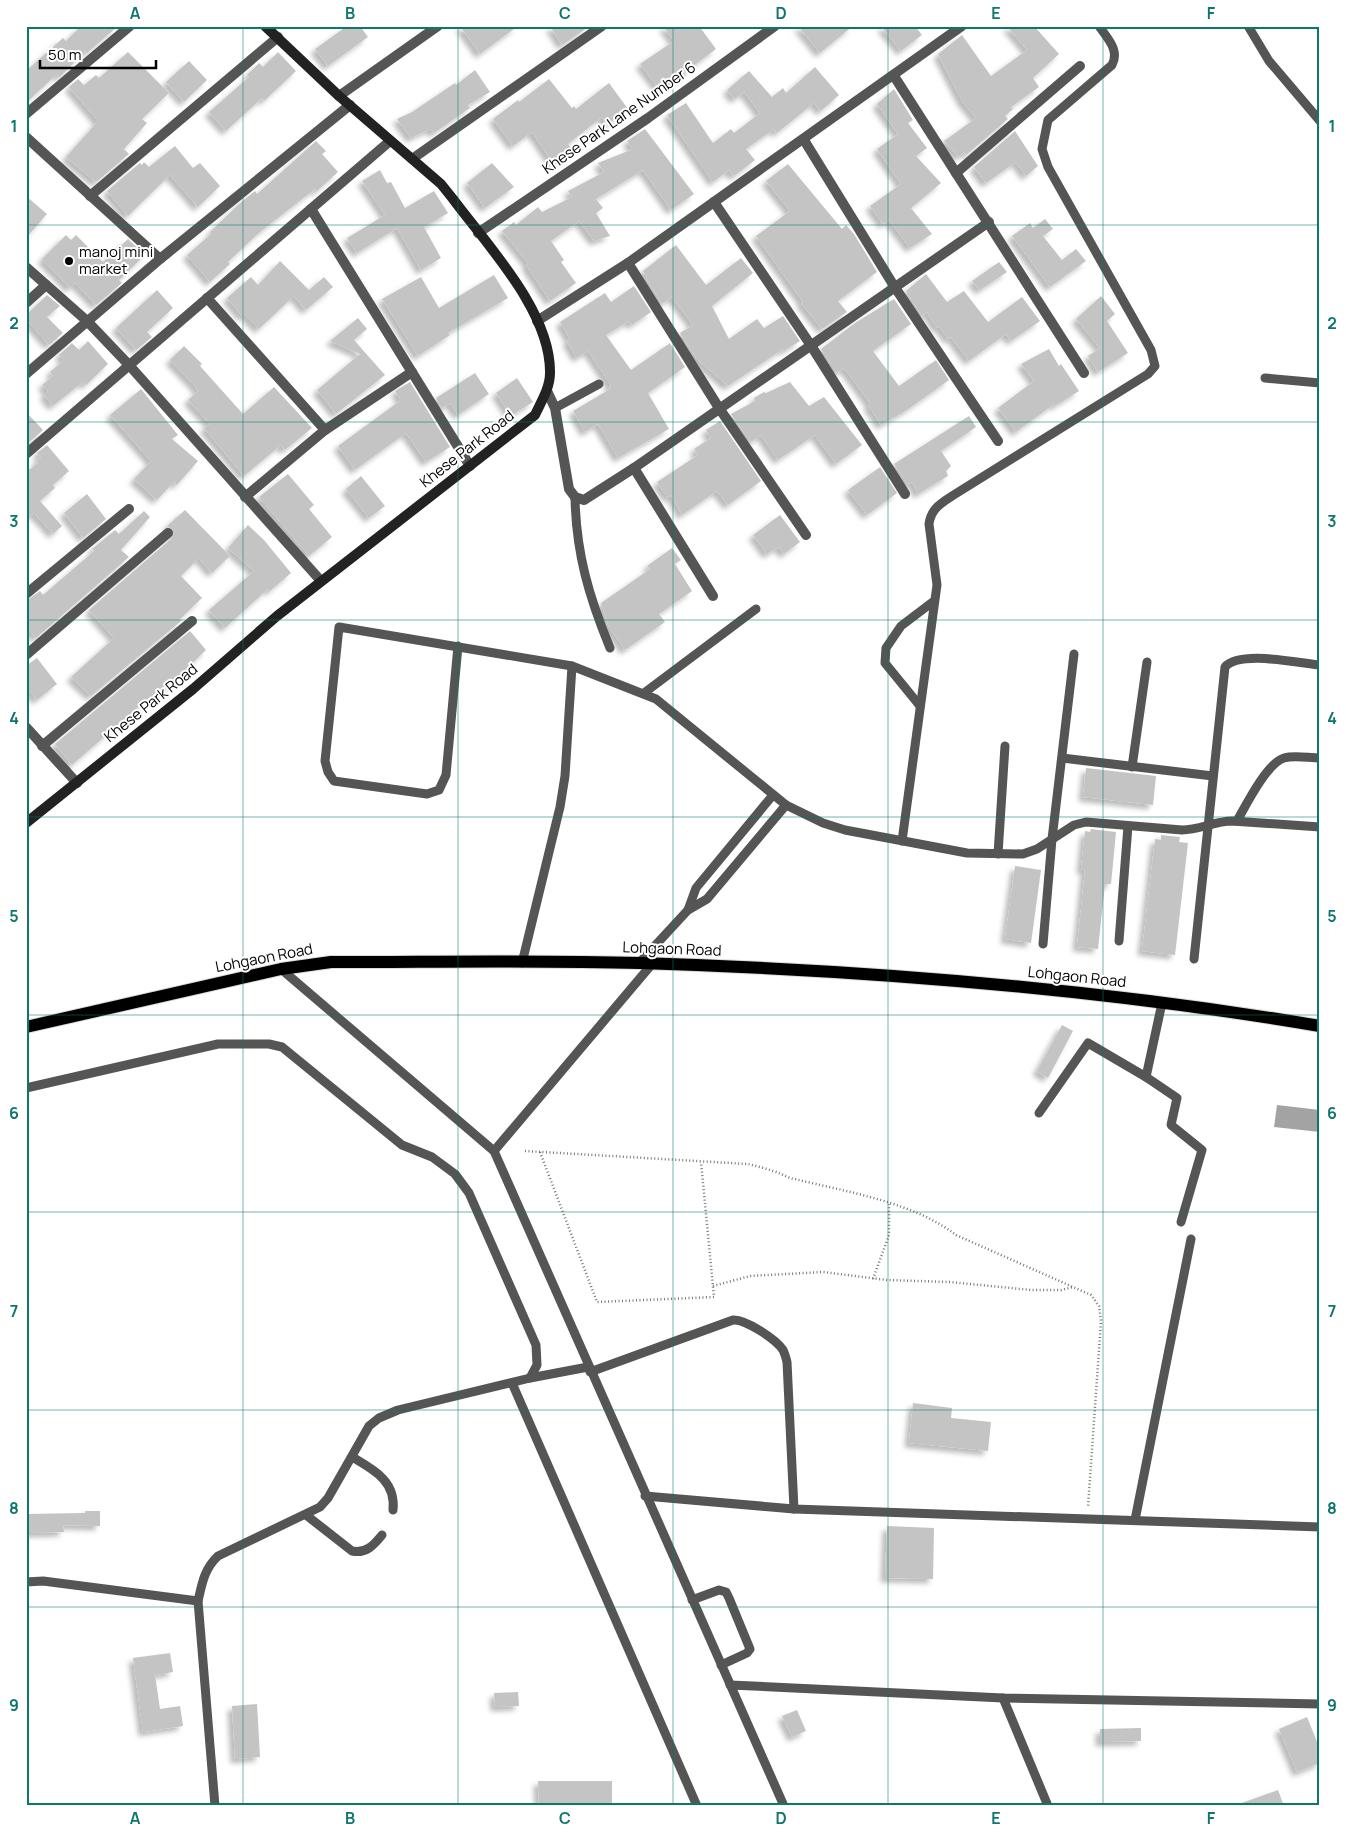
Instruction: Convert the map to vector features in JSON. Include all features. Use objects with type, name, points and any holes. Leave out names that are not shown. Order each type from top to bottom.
[{"type":"main road","name":"Lohgaon Road","points":[[26,1027],[281,969],[331,962],[639,963],[968,981],[1218,1009],[1320,1026]]},
{"type":"street","points":[[26,114],[130,26]]},
{"type":"street","name":"Khese Park Road","points":[[26,823],[321,581],[535,416],[547,391],[550,374],[549,354],[526,297],[441,184],[339,96],[265,26]]},
{"type":"street","points":[[339,96],[438,26]]},
{"type":"street","points":[[412,159],[602,26]]},
{"type":"street","name":"Khese Park Lane Number 6","points":[[478,233],[648,118],[775,26]]},
{"type":"street","points":[[537,321],[628,263],[804,140],[962,26]]},
{"type":"street","points":[[90,196],[278,37]]},
{"type":"street","points":[[956,173],[1080,66]]},
{"type":"street","points":[[894,76],[989,222],[1084,374]]},
{"type":"street","points":[[26,374],[160,259],[350,104]]},
{"type":"street","points":[[26,137],[160,259]]},
{"type":"street","points":[[804,140],[894,286],[998,441]]},
{"type":"street","points":[[26,454],[390,141]]},
{"type":"street","points":[[714,202],[810,344],[905,494]]},
{"type":"street","points":[[311,209],[470,466]]},
{"type":"street","points":[[547,391],[555,408],[569,489],[575,497],[584,500],[634,468],[810,344],[989,222]]},
{"type":"street","points":[[628,263],[719,408],[806,535]]},
{"type":"street","points":[[26,267],[87,321],[129,365],[321,581]]},
{"type":"street","points":[[26,303],[46,285]]},
{"type":"street","points":[[207,298],[325,430]]},
{"type":"street","points":[[245,497],[325,430],[412,372]]},
{"type":"street","points":[[634,468],[713,596]]},
{"type":"street","points":[[26,594],[129,509]]},
{"type":"street","points":[[26,655],[168,533]]},
{"type":"street","points":[[42,746],[192,620]]},
{"type":"street","points":[[26,728],[77,783]]},
{"type":"lane","points":[[902,841],[936,585],[928,524],[930,514],[936,507],[1148,374],[1154,366],[1151,350],[1048,167],[1042,149],[1048,120],[1112,64],[1116,58],[1114,49],[1099,26]]},
{"type":"lane","points":[[1248,26],[1269,61],[1320,121]]},
{"type":"lane","points":[[1265,378],[1320,383]]},
{"type":"lane","points":[[555,408],[599,384]]},
{"type":"lane","points":[[575,497],[575,522],[582,567],[591,603],[610,648]]},
{"type":"lane","points":[[920,706],[885,663],[886,648],[901,626],[934,601]]},
{"type":"lane","points":[[644,692],[756,609]]},
{"type":"lane","points":[[458,646],[446,775],[439,790],[427,794],[334,781],[328,772],[325,761],[338,626],[458,646],[572,666],[644,692],[656,699],[786,805],[845,830],[967,853],[1023,854],[1074,825],[1086,822],[1182,830],[1207,826],[1222,821],[1320,827]]},
{"type":"lane","points":[[1043,944],[1052,839],[1074,654]]},
{"type":"lane","points":[[1194,959],[1225,667],[1230,662],[1246,658],[1320,665]]},
{"type":"lane","points":[[1132,767],[1147,662]]},
{"type":"lane","points":[[522,963],[560,807],[565,776],[572,666]]},
{"type":"lane","points":[[998,854],[1005,746]]},
{"type":"lane","points":[[1237,821],[1261,780],[1278,760],[1292,756],[1320,758]]},
{"type":"lane","points":[[1062,758],[1213,776]]},
{"type":"lane","points":[[688,910],[696,888],[773,795]]},
{"type":"lane","points":[[639,963],[688,910],[707,899],[786,805]]},
{"type":"lane","points":[[1118,941],[1128,826]]},
{"type":"lane","points":[[494,1151],[652,964]]},
{"type":"lane","points":[[281,969],[494,1151],[589,1370],[784,1806]]},
{"type":"lane","points":[[1146,1077],[1162,1003]]},
{"type":"lane","points":[[1039,1113],[1088,1043],[1146,1077],[1177,1098],[1171,1125],[1202,1150],[1181,1222]]},
{"type":"lane","points":[[26,1088],[218,1044],[270,1044],[282,1047],[402,1145],[432,1157],[461,1181],[536,1345],[537,1366],[530,1378]]},
{"type":"lane","points":[[1135,1520],[1191,1239]]},
{"type":"lane","points":[[215,1806],[198,1601],[205,1572],[218,1556],[320,1507],[328,1498],[369,1426],[390,1413],[530,1378],[589,1370],[740,1319],[777,1344],[783,1350],[787,1362],[794,1509]]},
{"type":"lane","points":[[512,1383],[697,1806]]},
{"type":"lane","points":[[352,1457],[385,1479],[394,1500],[393,1510]]},
{"type":"lane","points":[[645,1496],[794,1509],[1320,1527]]},
{"type":"lane","points":[[306,1515],[352,1551],[360,1552],[368,1549],[382,1535]]},
{"type":"lane","points":[[26,1582],[43,1581],[198,1601]]},
{"type":"lane","points":[[692,1600],[719,1590],[726,1592],[730,1598],[750,1649],[747,1654],[721,1665]]},
{"type":"lane","points":[[730,1685],[1003,1698],[1320,1704]]},
{"type":"lane","points":[[1003,1698],[1048,1806]]},
{"type":"path","points":[[525,1151],[748,1164],[793,1179],[830,1186],[920,1214],[941,1223],[956,1235],[1091,1295],[1099,1306],[1101,1321],[1087,1519]]},
{"type":"path","points":[[540,1152],[597,1302],[714,1297],[701,1162]]},
{"type":"path","points":[[873,1279],[889,1235],[889,1204]]},
{"type":"path","points":[[713,1286],[750,1276],[823,1272],[873,1279],[950,1282],[1031,1290],[1061,1290],[1073,1287]]},
{"type":"shaded area","points":[[1277,1105],[1320,1110],[1320,1132],[1274,1127]]},
{"type":"building","points":[[81,26],[118,26],[87,53],[85,51],[60,77],[57,74],[26,103],[26,71],[63,38],[66,41]]},
{"type":"building","points":[[347,26],[360,26],[368,37],[328,66],[315,49]]},
{"type":"building","points":[[460,26],[518,26],[480,54]]},
{"type":"building","points":[[550,26],[590,26],[562,45]]},
{"type":"building","points":[[663,26],[699,26],[716,49],[684,73],[686,76],[660,90],[640,64],[674,41]]},
{"type":"building","points":[[798,26],[853,26],[820,53]]},
{"type":"building","points":[[881,26],[915,26],[922,35],[901,51]]},
{"type":"building","points":[[1007,26],[1034,26],[1059,54],[1033,78],[1039,87],[1011,107],[1013,109],[1005,116],[1008,119],[966,155],[964,152],[959,157],[944,141],[976,118],[962,101],[938,54],[962,35],[991,76],[1027,50]]},
{"type":"building","points":[[128,52],[169,93],[142,119],[147,123],[124,149],[129,154],[96,182],[66,157],[98,121],[69,87],[78,79],[84,85],[96,75],[99,78]]},
{"type":"building","points":[[278,52],[296,71],[264,101],[262,98],[226,131],[209,112],[249,77],[247,75],[259,63],[263,67]]},
{"type":"building","points":[[189,61],[207,80],[184,102],[166,82]]},
{"type":"building","points":[[815,67],[839,95],[821,111],[814,103],[777,133],[774,129],[746,149],[755,160],[734,176],[729,170],[713,182],[667,115],[686,103],[713,143],[731,129],[734,133],[760,113],[744,92],[735,99],[727,90],[749,71],[772,97],[783,88],[786,93]]},
{"type":"building","points":[[475,70],[490,92],[468,105],[470,108],[434,133],[430,129],[411,138],[397,119],[412,112],[455,83],[456,85]]},
{"type":"building","points":[[549,79],[572,108],[574,106],[576,109],[609,83],[628,109],[607,125],[602,117],[568,144],[574,151],[554,165],[532,132],[513,146],[493,119]]},
{"type":"building","points":[[894,89],[913,120],[908,123],[927,148],[916,156],[941,183],[911,208],[932,234],[910,248],[889,220],[883,224],[870,206],[901,184],[877,149],[898,134],[877,104]]},
{"type":"building","points":[[645,129],[694,194],[671,210],[643,170],[596,199],[603,208],[596,213],[610,236],[594,241],[579,221],[551,241],[564,260],[561,262],[576,283],[550,301],[526,265],[528,263],[502,231],[514,222],[516,225],[538,207],[542,212],[572,197],[568,191],[604,172],[598,163],[633,149],[627,141]]},
{"type":"building","points":[[1015,131],[1038,166],[1026,176],[1016,162],[986,183],[974,167]]},
{"type":"building","points":[[316,141],[326,151],[322,154],[338,172],[317,191],[315,189],[260,232],[210,282],[187,255],[211,234],[210,232],[239,204],[255,191],[257,194]]},
{"type":"building","points":[[175,146],[193,168],[200,163],[220,186],[198,207],[170,175],[128,216],[107,191],[140,163],[142,165],[144,162],[149,167]]},
{"type":"building","points":[[492,163],[514,187],[485,208],[467,183]]},
{"type":"building","points":[[788,164],[842,229],[846,225],[854,234],[877,272],[838,301],[847,312],[822,329],[801,303],[803,302],[756,236],[790,211],[766,181]]},
{"type":"building","points":[[380,170],[387,183],[391,182],[405,208],[434,191],[448,213],[424,227],[441,258],[421,270],[397,228],[357,253],[347,238],[385,215],[362,181]]},
{"type":"building","points":[[26,196],[47,214],[26,238]]},
{"type":"building","points":[[1045,219],[1053,229],[1043,236],[1062,260],[1076,249],[1086,261],[1050,287],[1012,236],[1030,223],[1033,228]]},
{"type":"building","points":[[66,235],[71,240],[76,235],[103,262],[128,239],[145,255],[119,280],[122,283],[96,305],[75,283],[70,288],[42,259]]},
{"type":"building","points":[[676,245],[706,285],[741,258],[753,273],[712,306],[729,339],[757,319],[764,328],[783,316],[800,341],[784,351],[783,349],[728,386],[697,359],[680,333],[693,325],[672,297],[662,304],[643,271]]},
{"type":"building","points":[[280,261],[309,290],[324,277],[333,287],[306,310],[294,296],[259,329],[244,314],[242,316],[227,298],[251,277],[258,285]]},
{"type":"building","points":[[999,262],[1007,272],[980,290],[972,281]]},
{"type":"building","points":[[926,274],[947,302],[964,291],[988,322],[1022,297],[1040,321],[1011,341],[1006,334],[969,361],[951,337],[948,339],[939,326],[937,328],[927,312],[922,316],[906,291]]},
{"type":"building","points":[[494,275],[508,298],[448,333],[450,335],[418,356],[382,299],[421,277],[439,308]]},
{"type":"building","points":[[634,286],[651,312],[632,325],[629,321],[606,335],[631,370],[670,343],[685,367],[648,393],[669,429],[618,458],[598,424],[585,432],[573,411],[610,389],[609,386],[611,385],[588,351],[577,358],[567,341],[570,339],[560,322],[605,293],[611,302]]},
{"type":"building","points":[[157,290],[173,308],[147,332],[152,337],[136,350],[116,328]]},
{"type":"building","points":[[47,295],[60,306],[47,317],[63,333],[49,345],[26,319],[26,315]]},
{"type":"building","points":[[1101,296],[1115,314],[1107,321],[1128,353],[1098,372],[1088,356],[1100,348],[1076,319]]},
{"type":"building","points":[[894,299],[911,324],[873,351],[899,386],[936,360],[949,380],[907,410],[881,425],[868,405],[870,403],[844,368],[837,373],[821,349],[855,323]]},
{"type":"building","points":[[358,318],[367,329],[354,340],[385,375],[336,414],[317,390],[360,354],[330,341]]},
{"type":"building","points":[[88,341],[108,364],[86,385],[83,382],[53,406],[44,395],[48,391],[42,385],[53,376],[50,372],[64,360],[59,355],[72,343],[79,350]]},
{"type":"building","points":[[184,346],[202,364],[200,366],[243,414],[274,387],[312,428],[285,450],[281,445],[244,476],[204,428],[210,424],[188,400],[198,391],[170,360]]},
{"type":"building","points":[[1049,349],[1059,366],[1061,364],[1079,391],[1055,406],[1054,404],[1016,432],[998,408],[1034,381],[1021,364]]},
{"type":"building","points":[[475,373],[489,394],[458,415],[450,403],[442,408],[436,398]]},
{"type":"building","points":[[517,378],[533,402],[511,416],[496,393]]},
{"type":"building","points":[[410,382],[450,447],[426,462],[406,433],[355,470],[338,446],[401,400],[395,391]]},
{"type":"building","points":[[790,382],[809,406],[824,397],[862,445],[836,464],[815,435],[778,460],[761,435],[751,442],[731,414],[755,401],[754,398],[764,392],[766,393]]},
{"type":"building","points":[[141,389],[178,435],[172,439],[198,461],[177,485],[174,482],[157,500],[134,479],[151,461],[110,415]]},
{"type":"building","points":[[26,412],[43,430],[26,445]]},
{"type":"building","points":[[969,416],[976,427],[941,451],[951,466],[946,471],[948,476],[918,494],[912,482],[908,485],[894,464]]},
{"type":"building","points":[[720,421],[761,481],[728,505],[717,491],[682,515],[671,495],[668,498],[657,482],[698,455],[694,449],[711,438],[706,430]]},
{"type":"building","points":[[47,445],[69,471],[53,485],[55,488],[40,501],[62,526],[53,534],[34,513],[26,519],[26,472],[38,463],[36,461],[41,457],[37,453]]},
{"type":"building","points":[[880,467],[897,493],[867,515],[848,490]]},
{"type":"building","points":[[288,474],[314,505],[309,509],[332,537],[309,556],[259,497]]},
{"type":"building","points":[[361,476],[385,506],[369,518],[346,489]]},
{"type":"building","points":[[87,494],[106,519],[83,538],[64,513]]},
{"type":"building","points":[[185,510],[230,556],[212,573],[199,558],[181,576],[202,598],[180,619],[181,621],[91,696],[71,677],[114,638],[89,610],[172,538],[175,531],[167,526]]},
{"type":"building","points":[[144,511],[150,517],[121,550],[129,557],[36,638],[26,626],[26,601],[40,591],[43,595],[94,551],[92,549],[115,530],[119,534]]},
{"type":"building","points":[[780,515],[800,542],[784,554],[779,547],[767,554],[753,535]]},
{"type":"building","points":[[248,525],[264,540],[291,573],[270,591],[268,589],[225,628],[209,610],[254,571],[228,548]]},
{"type":"building","points":[[672,548],[681,560],[675,564],[692,591],[659,614],[665,622],[625,650],[608,625],[601,603],[650,569],[647,566]]},
{"type":"building","points":[[190,631],[206,650],[155,700],[151,696],[72,765],[55,744]]},
{"type":"building","points":[[37,658],[57,684],[37,700],[26,687],[26,666]]},
{"type":"building","points":[[1086,768],[1156,776],[1153,805],[1083,797]]},
{"type":"building","points":[[1091,829],[1116,832],[1111,884],[1105,884],[1098,949],[1077,947],[1085,870],[1081,869],[1085,831],[1090,832]]},
{"type":"building","points":[[1161,835],[1180,837],[1179,842],[1188,843],[1175,955],[1142,951],[1155,839],[1161,840]]},
{"type":"building","points":[[1015,866],[1041,870],[1031,943],[1005,939]]},
{"type":"building","points":[[1062,1025],[1073,1031],[1048,1078],[1037,1071]]},
{"type":"building","points":[[913,1403],[952,1408],[951,1418],[991,1422],[988,1451],[909,1443]]},
{"type":"building","points":[[85,1511],[100,1511],[100,1526],[63,1525],[64,1532],[26,1533],[26,1514],[85,1513]]},
{"type":"building","points":[[887,1526],[934,1528],[933,1579],[885,1578]]},
{"type":"building","points":[[170,1653],[173,1672],[155,1675],[160,1709],[180,1706],[183,1726],[143,1732],[133,1658]]},
{"type":"building","points":[[518,1692],[519,1706],[495,1707],[494,1693]]},
{"type":"building","points":[[257,1704],[260,1757],[235,1759],[232,1706]]},
{"type":"building","points":[[797,1710],[806,1731],[792,1737],[782,1716]]},
{"type":"building","points":[[1307,1717],[1320,1749],[1320,1763],[1297,1772],[1279,1729]]},
{"type":"building","points":[[1141,1728],[1141,1741],[1100,1742],[1100,1729]]},
{"type":"building","points":[[538,1781],[612,1781],[612,1806],[539,1806]]},
{"type":"building","points":[[1278,1790],[1284,1806],[1240,1806],[1239,1804]]},
{"type":"place","name":"manoj mini market","points":[[69,261]]}]
